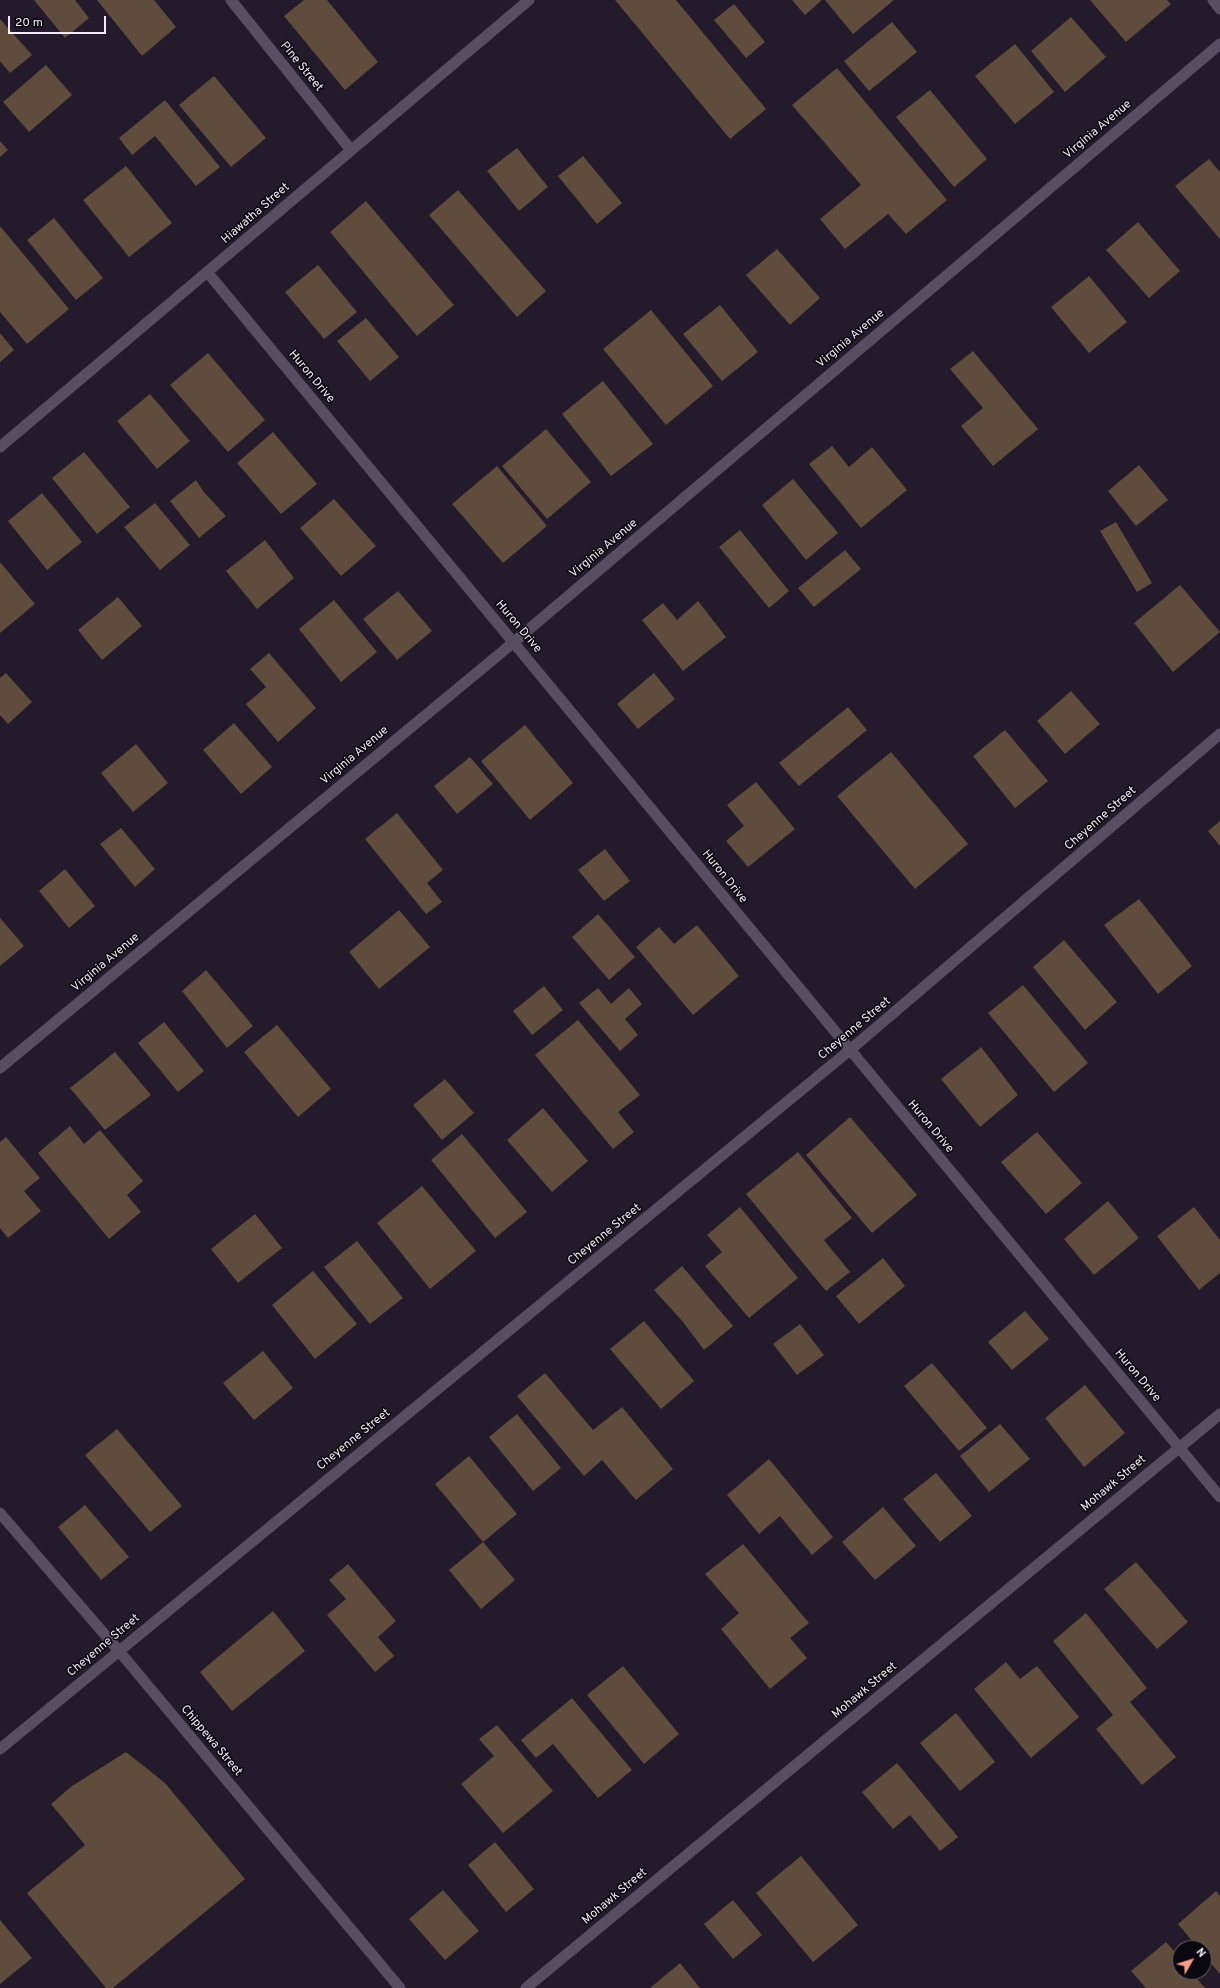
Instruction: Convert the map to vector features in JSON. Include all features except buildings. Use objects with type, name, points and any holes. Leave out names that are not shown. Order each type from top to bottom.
[{"type":"street","name":"Pine Street","points":[[231,0],[351,150]]},
{"type":"street","name":"Hiawatha Street","points":[[0,447],[208,273],[529,0]]},
{"type":"street","points":[[1212,0],[1220,9]]},
{"type":"street","name":"Virginia Avenue","points":[[0,1068],[514,642],[1220,44]]},
{"type":"street","name":"Huron Drive","points":[[208,273],[1220,1497]]},
{"type":"street","name":"Cheyenne Street","points":[[0,1749],[118,1650],[850,1050],[1220,734]]},
{"type":"street","name":"Mohawk Street","points":[[526,1988],[1220,1414]]},
{"type":"street","name":"Chippewa Street","points":[[0,1513],[118,1650],[400,1988]]}]
